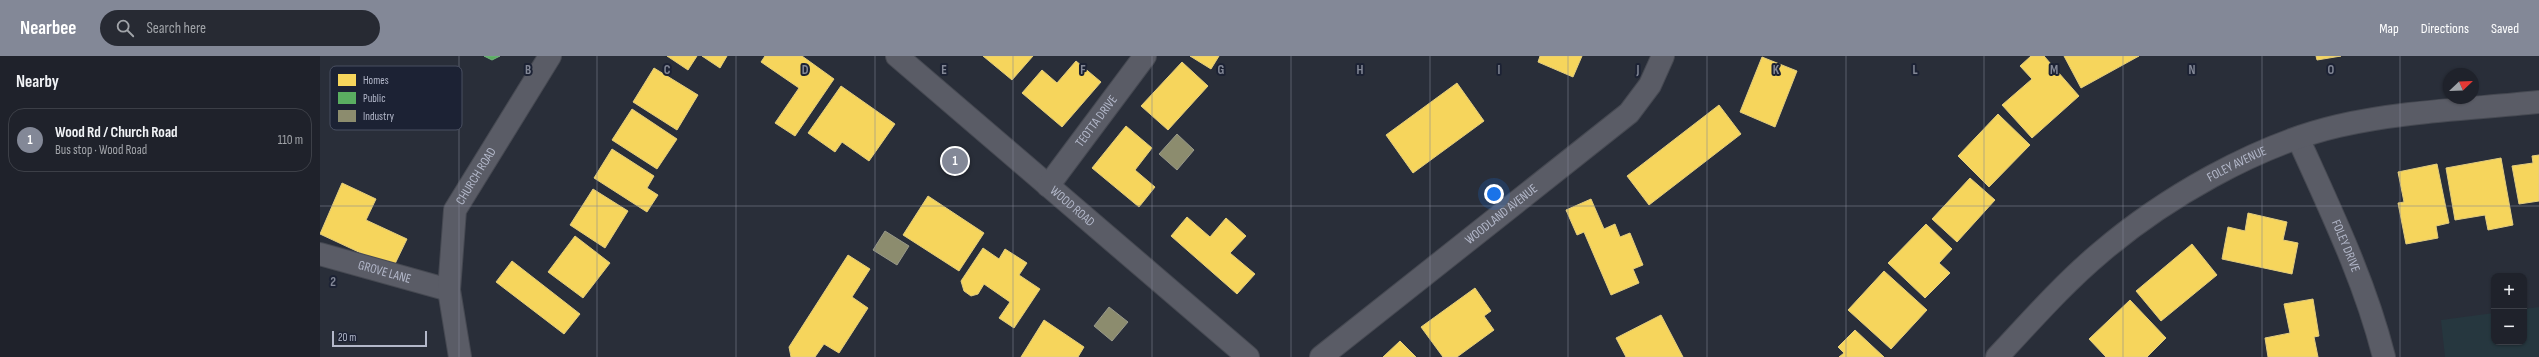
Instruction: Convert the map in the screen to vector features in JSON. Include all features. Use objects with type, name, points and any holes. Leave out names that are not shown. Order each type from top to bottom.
[{"type":"street","name":"CHURCH ROAD","points":[[460,357],[449,290],[455,210],[550,56]]},
{"type":"street","name":"WOOD ROAD","points":[[897,56],[1248,357]]},
{"type":"street","name":"TEOTTA DRIVE","points":[[1048,186],[1145,56]]},
{"type":"street","name":"WOODLAND AVENUE","points":[[1321,357],[1629,113],[1650,85],[1663,56]]},
{"type":"street","name":"FOLEY AVENUE","points":[[1996,357],[2099,253],[2149,214],[2243,160],[2298,138],[2337,126],[2380,119],[2539,102]]},
{"type":"street","name":"FOLEY DRIVE","points":[[2298,138],[2328,203],[2372,314],[2384,357]]},
{"type":"street","name":"GROVE LANE","points":[[320,254],[449,290]]},
{"type":"shaded area","points":[[2539,307],[2539,357],[2445,357],[2441,320],[2491,313],[2491,345],[2527,345],[2527,309]]},
{"type":"building: Homes","points":[[667,56],[697,56],[688,70]]},
{"type":"building: Homes","points":[[702,56],[727,56],[720,68]]},
{"type":"building: Homes","points":[[765,56],[802,56],[834,79],[795,136],[775,123],[799,88],[761,62]]},
{"type":"building: Homes","points":[[983,56],[1033,56],[1012,80]]},
{"type":"building: Homes","points":[[1190,56],[1219,56],[1211,69]]},
{"type":"building: Homes","points":[[1540,56],[1582,56],[1573,77],[1538,62]]},
{"type":"building: Homes","points":[[2031,56],[2044,56],[2079,96],[2032,138],[2002,105],[2032,79],[2020,66]]},
{"type":"building: Homes","points":[[2064,56],[2139,56],[2081,88]]},
{"type":"building: Homes","points":[[2316,56],[2341,56],[2317,60]]},
{"type":"building: Homes","points":[[1762,57],[1797,71],[1775,127],[1740,112]]},
{"type":"building: Homes","points":[[1076,61],[1101,82],[1062,127],[1022,93],[1042,70],[1057,83]]},
{"type":"building: Homes","points":[[1182,62],[1208,86],[1168,130],[1141,106]]},
{"type":"building: Homes","points":[[654,68],[698,95],[677,130],[633,102]]},
{"type":"building: Homes","points":[[1457,83],[1484,121],[1413,173],[1386,135]]},
{"type":"building: Homes","points":[[841,86],[895,124],[869,161],[842,142],[835,152],[808,133]]},
{"type":"building: Homes","points":[[1719,105],[1741,134],[1649,205],[1627,176]]},
{"type":"building: Homes","points":[[632,109],[677,139],[657,169],[612,140]]},
{"type":"building: Homes","points":[[1998,114],[2030,145],[1989,187],[1958,156]]},
{"type":"building: Homes","points":[[1126,126],[1152,148],[1135,170],[1155,187],[1139,207],[1092,168]]},
{"type":"building: Homes","points":[[612,149],[654,176],[647,188],[658,195],[647,212],[594,178]]},
{"type":"building: Homes","points":[[2539,155],[2539,201],[2519,204],[2512,166],[2533,163],[2532,156]]},
{"type":"building: Homes","points":[[2501,158],[2513,225],[2488,230],[2485,215],[2455,220],[2446,168]]},
{"type":"building: Homes","points":[[2437,164],[2449,223],[2436,226],[2438,238],[2406,244],[2398,203],[2404,202],[2398,172]]},
{"type":"building: Homes","points":[[1970,178],[1995,200],[1957,242],[1932,219]]},
{"type":"building: Homes","points":[[342,183],[376,199],[366,220],[407,239],[393,268],[320,234]]},
{"type":"building: Homes","points":[[593,189],[628,211],[605,248],[570,225]]},
{"type":"building: Homes","points":[[928,196],[984,233],[959,271],[903,235]]},
{"type":"building: Homes","points":[[1591,199],[1604,229],[1615,224],[1620,237],[1630,233],[1643,265],[1633,269],[1639,283],[1611,295],[1584,232],[1577,235],[1566,210]]},
{"type":"building: Homes","points":[[2248,213],[2287,222],[2283,240],[2298,243],[2292,274],[2222,259],[2228,227],[2245,231]]},
{"type":"building: Homes","points":[[1187,217],[1210,237],[1226,218],[1246,236],[1230,253],[1255,274],[1237,294],[1171,236]]},
{"type":"building: Homes","points":[[1926,224],[1952,249],[1939,263],[1950,273],[1925,298],[1888,263]]},
{"type":"building: Homes","points":[[575,236],[610,263],[583,298],[548,272]]},
{"type":"building: Homes","points":[[2192,244],[2217,275],[2161,321],[2136,291]]},
{"type":"building: Homes","points":[[983,248],[999,259],[1005,249],[1027,263],[1019,275],[1040,289],[1014,328],[999,318],[1010,302],[984,284],[978,294],[971,296],[964,291],[961,281]]},
{"type":"building: Homes","points":[[848,255],[870,269],[852,297],[868,308],[839,353],[824,344],[815,357],[791,357],[789,347]]},
{"type":"building: Homes","points":[[512,261],[580,314],[564,334],[496,282]]},
{"type":"building: Homes","points":[[1884,271],[1927,310],[1891,349],[1848,310]]},
{"type":"building: Homes","points":[[1475,288],[1491,311],[1484,316],[1494,330],[1457,357],[1443,357],[1421,327]]},
{"type":"building: Homes","points":[[2313,299],[2319,336],[2314,337],[2318,357],[2268,357],[2265,338],[2290,333],[2284,304]]},
{"type":"building: Homes","points":[[2130,300],[2166,338],[2147,357],[2106,357],[2089,339]]},
{"type":"building: Homes","points":[[1661,315],[1683,357],[1626,357],[1616,338]]},
{"type":"building: Homes","points":[[1044,320],[1084,347],[1078,357],[1021,357]]},
{"type":"building: Homes","points":[[1855,330],[1884,357],[1839,357],[1844,353],[1838,347]]},
{"type":"building: Homes","points":[[1400,341],[1416,357],[1383,357]]},
{"type":"building: Public","points":[[484,56],[500,56],[492,60]]},
{"type":"building: Industry","points":[[1177,134],[1194,150],[1177,170],[1159,154]]},
{"type":"building: Industry","points":[[885,231],[909,246],[897,265],[873,250]]},
{"type":"building: Industry","points":[[1109,307],[1128,322],[1112,341],[1094,326]]},
{"type":"place","name":"Wood Rd / Church Road","points":[[955,161]]}]
